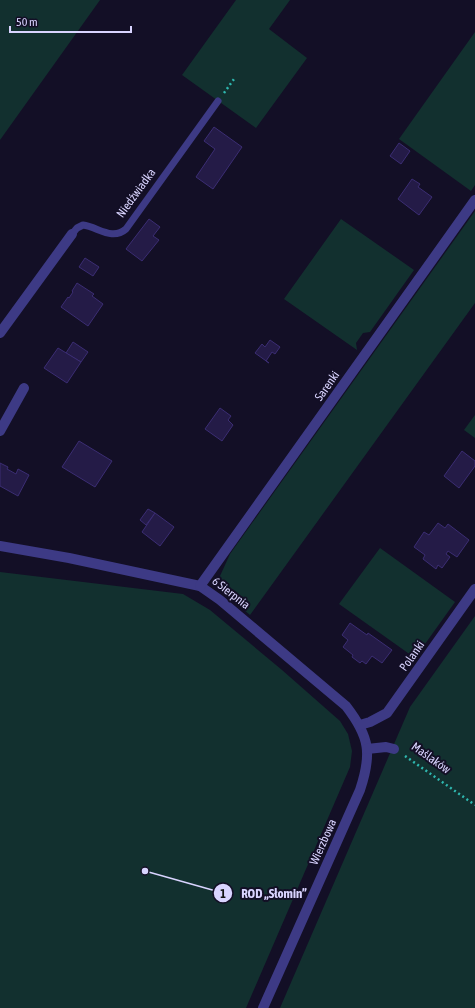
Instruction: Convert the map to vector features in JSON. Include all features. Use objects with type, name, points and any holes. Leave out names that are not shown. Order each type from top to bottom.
[{"type":"street","name":"Sarenki","points":[[200,586],[475,200]]},
{"type":"street","name":"Niedźwiadka","points":[[0,333],[72,234]]},
{"type":"street","points":[[0,431],[24,388]]},
{"type":"street","name":"6 Sierpnia","points":[[0,546],[69,558],[200,586],[220,600],[346,706],[360,725],[367,748]]},
{"type":"street","name":"Polanki","points":[[360,725],[370,722],[386,713],[475,589]]},
{"type":"street","name":"Maślaków","points":[[367,748],[386,747],[394,749]]},
{"type":"street","name":"Wierzbowa","points":[[263,1008],[360,790],[366,773],[367,748]]},
{"type":"lane","name":"Niedźwiadka","points":[[72,234],[77,228],[83,225],[113,234],[120,234],[126,229],[218,101]]},
{"type":"path","points":[[218,101],[234,79]]},
{"type":"path","name":"Maślaków","points":[[394,749],[475,805]]},
{"type":"green space","points":[[0,0],[100,0],[0,140]]},
{"type":"green space","points":[[236,0],[290,0],[269,29],[307,58],[256,128],[182,75]]},
{"type":"green space","points":[[475,32],[475,185],[471,191],[399,139]]},
{"type":"green space","points":[[475,211],[475,303],[250,615],[230,598],[233,592],[223,584],[220,576],[230,554]]},
{"type":"green space","points":[[341,219],[414,270],[370,332],[363,333],[356,343],[357,350],[284,299]]},
{"type":"green space","points":[[475,415],[475,438],[464,430]]},
{"type":"green space","points":[[380,548],[455,602],[415,658],[339,604]]},
{"type":"green space","points":[[0,572],[183,594],[210,610],[282,670],[340,721],[348,734],[352,751],[350,767],[246,1008],[0,1008]]},
{"type":"green space","points":[[475,616],[475,1008],[280,1008],[410,707]]},
{"type":"building","points":[[214,127],[242,147],[213,189],[196,177],[215,149],[204,141]]},
{"type":"building","points":[[399,143],[410,151],[401,164],[390,156]]},
{"type":"building","points":[[412,179],[420,184],[418,187],[432,197],[419,215],[398,199]]},
{"type":"building","points":[[149,219],[160,227],[153,236],[159,240],[142,261],[126,249]]},
{"type":"building","points":[[85,258],[99,267],[93,276],[79,267]]},
{"type":"building","points":[[77,283],[94,294],[92,296],[103,304],[88,326],[61,307],[73,292],[72,291]]},
{"type":"building","points":[[270,340],[280,347],[275,354],[272,352],[266,361],[255,353],[262,344],[265,347]]},
{"type":"building","points":[[73,342],[88,352],[81,362],[66,353]]},
{"type":"building","points":[[58,348],[81,362],[67,383],[44,368]]},
{"type":"building","points":[[220,408],[231,416],[228,420],[233,425],[222,441],[205,429]]},
{"type":"building","points":[[79,441],[112,461],[95,487],[62,467]]},
{"type":"building","points":[[462,451],[475,461],[475,466],[459,488],[444,476]]},
{"type":"building","points":[[0,463],[8,467],[7,469],[16,474],[18,469],[29,475],[18,496],[0,486]]},
{"type":"building","points":[[148,509],[155,513],[146,525],[140,520]]},
{"type":"building","points":[[155,513],[174,527],[160,546],[142,532]]},
{"type":"building","points":[[438,523],[445,528],[448,524],[469,540],[457,557],[448,551],[446,554],[450,557],[442,568],[438,565],[436,569],[423,559],[425,555],[414,547],[424,532],[429,535]]},
{"type":"building","points":[[350,623],[367,635],[368,633],[392,650],[382,663],[372,656],[366,664],[362,661],[360,663],[343,647],[348,640],[342,635]]},
{"type":"place","name":"ROD „Słomin”","points":[[145,871]]}]
